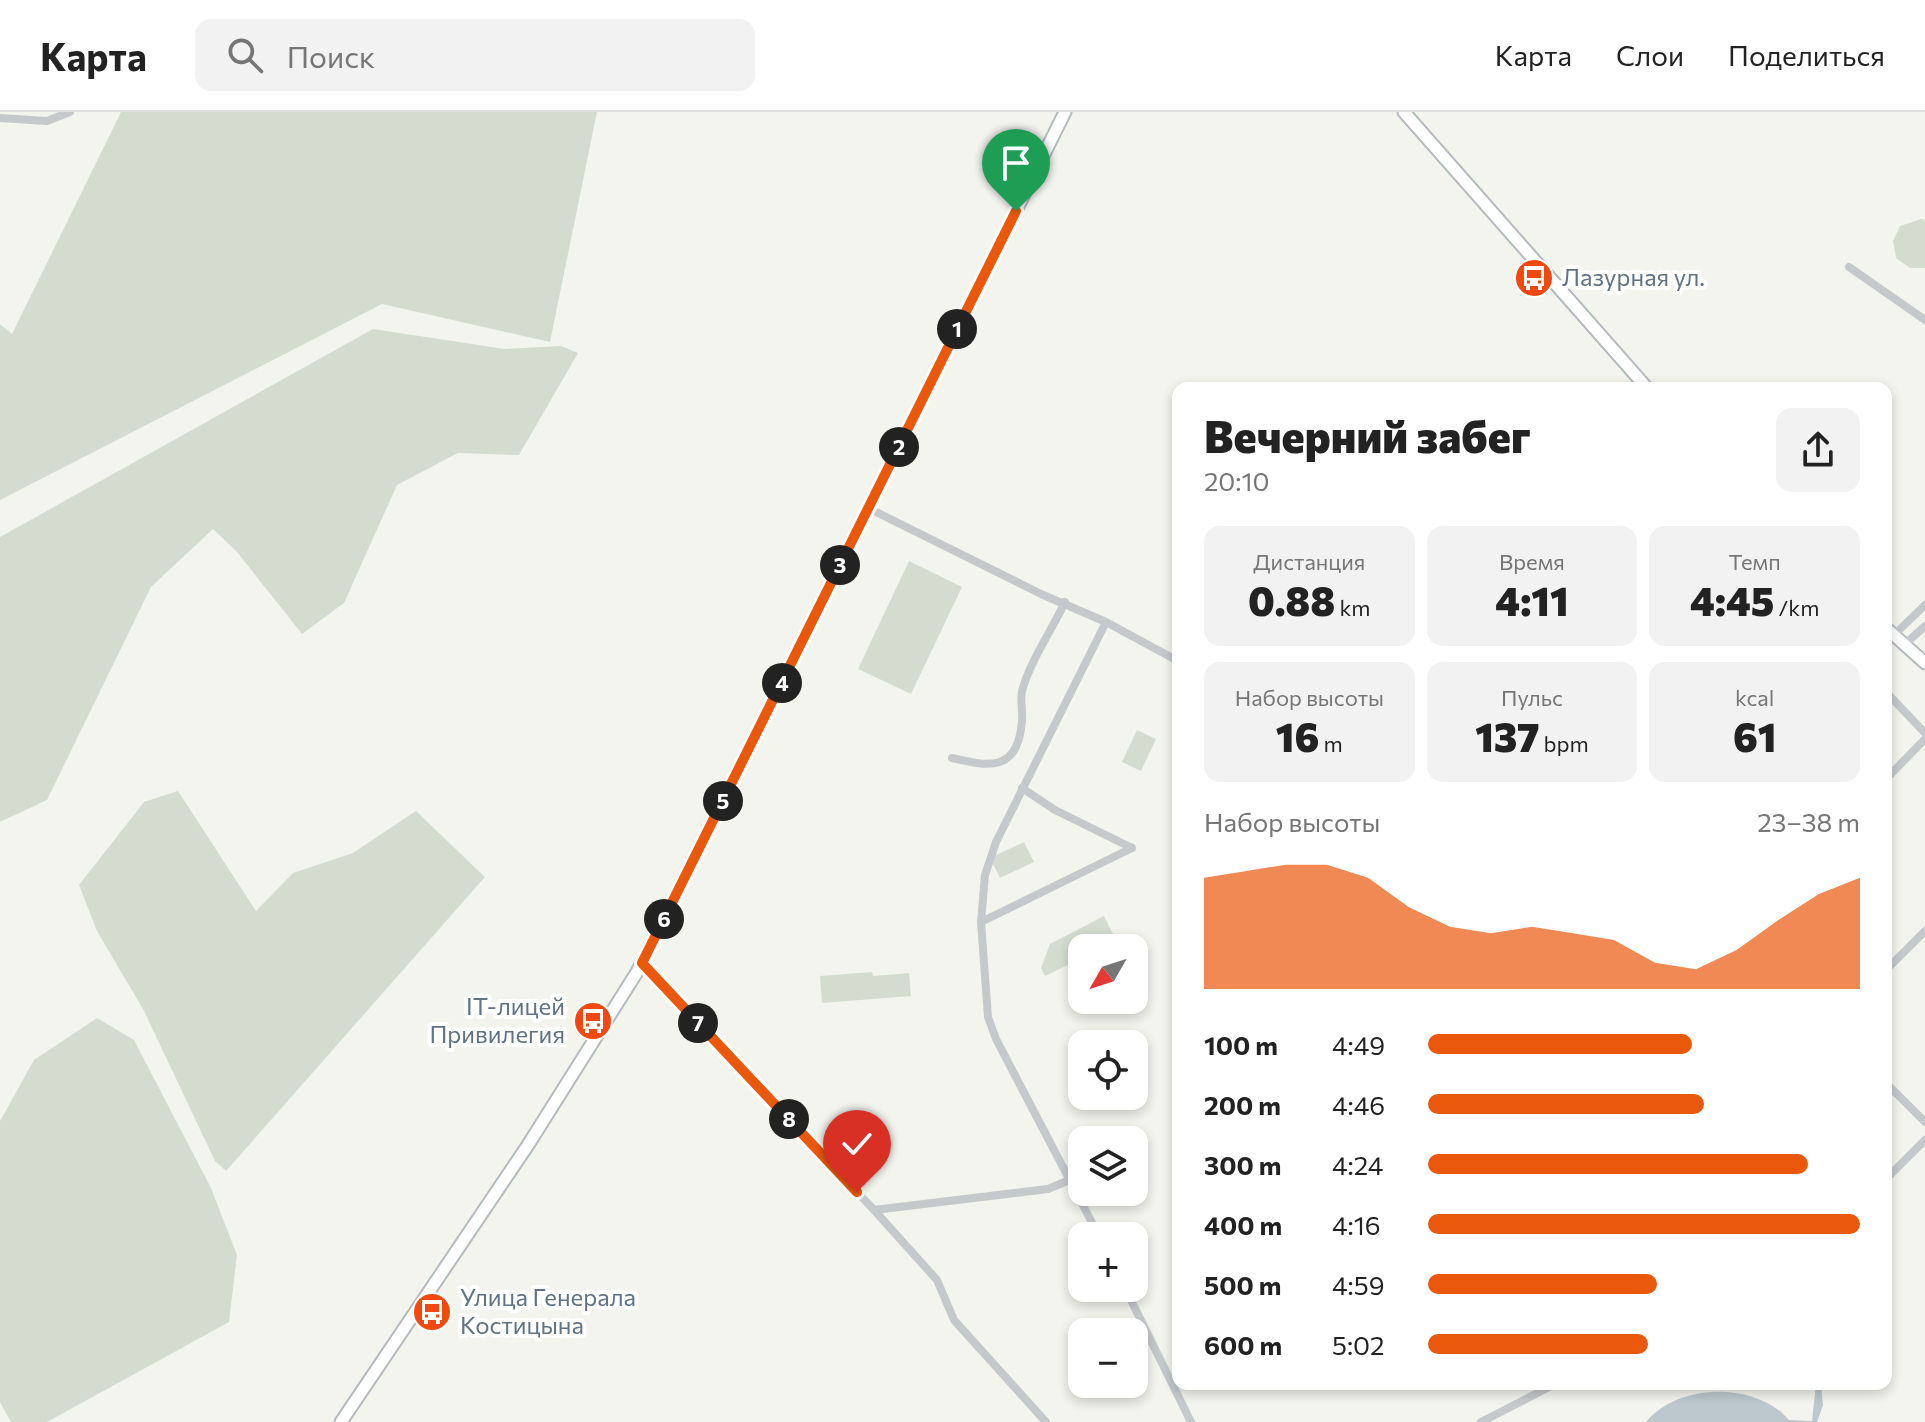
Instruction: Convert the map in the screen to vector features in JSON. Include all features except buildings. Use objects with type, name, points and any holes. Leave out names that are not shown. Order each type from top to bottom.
[{"type":"street","points":[[0,118],[47,121],[70,112]]},
{"type":"street","points":[[341,1422],[528,1145],[642,963],[1065,112]]},
{"type":"street","points":[[1404,112],[1642,382]]},
{"type":"street","points":[[1849,267],[1925,320]]},
{"type":"street","points":[[868,508],[1041,594],[1106,622],[1172,658]]},
{"type":"street","points":[[952,758],[989,767],[1006,759],[1020,738],[1022,691],[1065,602]]},
{"type":"street","points":[[1892,630],[1925,605]]},
{"type":"street","points":[[1068,1172],[991,1028],[981,922],[985,875],[996,842],[1106,622]]},
{"type":"street","points":[[1905,644],[1925,626]]},
{"type":"street","points":[[1892,633],[1925,663]]},
{"type":"street","points":[[1892,699],[1925,736],[1892,772]]},
{"type":"street","points":[[981,922],[1132,848],[1055,810],[1022,788]]},
{"type":"street","points":[[1892,964],[1925,931]]},
{"type":"street","points":[[642,963],[937,1280],[954,1320],[1046,1422]]},
{"type":"street","points":[[1892,1089],[1925,1122]]},
{"type":"street","points":[[1892,1173],[1925,1140]]},
{"type":"street","points":[[874,1210],[1048,1189],[1068,1181]]},
{"type":"street","points":[[1132,1302],[1172,1383]]},
{"type":"street","points":[[1175,1390],[1191,1422]]},
{"type":"street","points":[[1481,1422],[1543,1390]]},
{"type":"shaded area","points":[[121,112],[597,112],[550,342],[382,304],[0,500],[0,324],[12,334]]},
{"type":"shaded area","points":[[1925,220],[1925,268],[1910,268],[1896,258],[1893,241],[1900,226]]},
{"type":"shaded area","points":[[373,329],[505,349],[561,346],[578,353],[519,455],[458,453],[397,485],[344,603],[302,634],[237,552],[213,529],[151,587],[47,800],[0,822],[0,537]]},
{"type":"shaded area","points":[[909,561],[962,587],[911,694],[858,669]]},
{"type":"shaded area","points":[[1137,730],[1156,739],[1141,771],[1122,762]]},
{"type":"shaded area","points":[[178,791],[256,911],[293,873],[353,853],[416,811],[485,877],[226,1171],[215,1161],[144,1011],[97,931],[79,885],[144,802]]},
{"type":"shaded area","points":[[1024,842],[1034,862],[1000,878],[990,858]]},
{"type":"shaded area","points":[[1104,916],[1113,934],[1069,934]]},
{"type":"shaded area","points":[[1068,935],[1068,965],[1045,976],[1041,968],[1050,944]]},
{"type":"shaded area","points":[[872,972],[873,976],[909,973],[911,996],[822,1003],[820,976]]},
{"type":"shaded area","points":[[97,1018],[134,1040],[211,1188],[237,1255],[229,1322],[47,1422],[11,1422],[0,1402],[0,1121],[34,1060]]},
{"type":"shaded area","points":[[1815,1390],[1822,1390],[1823,1405],[1817,1422],[1646,1422],[1678,1399],[1718,1392],[1738,1393],[1758,1399],[1789,1420],[1812,1421]]},
{"type":"place","name":"Лазурная ул.","points":[[1534,278]]},
{"type":"place","name":"IT-лицей Привилегия","points":[[593,1021]]},
{"type":"place","name":"Улица Генерала Костицына","points":[[432,1312]]},
{"type":"route","points":[[857,1192],[642,963],[1016,211]]}]
